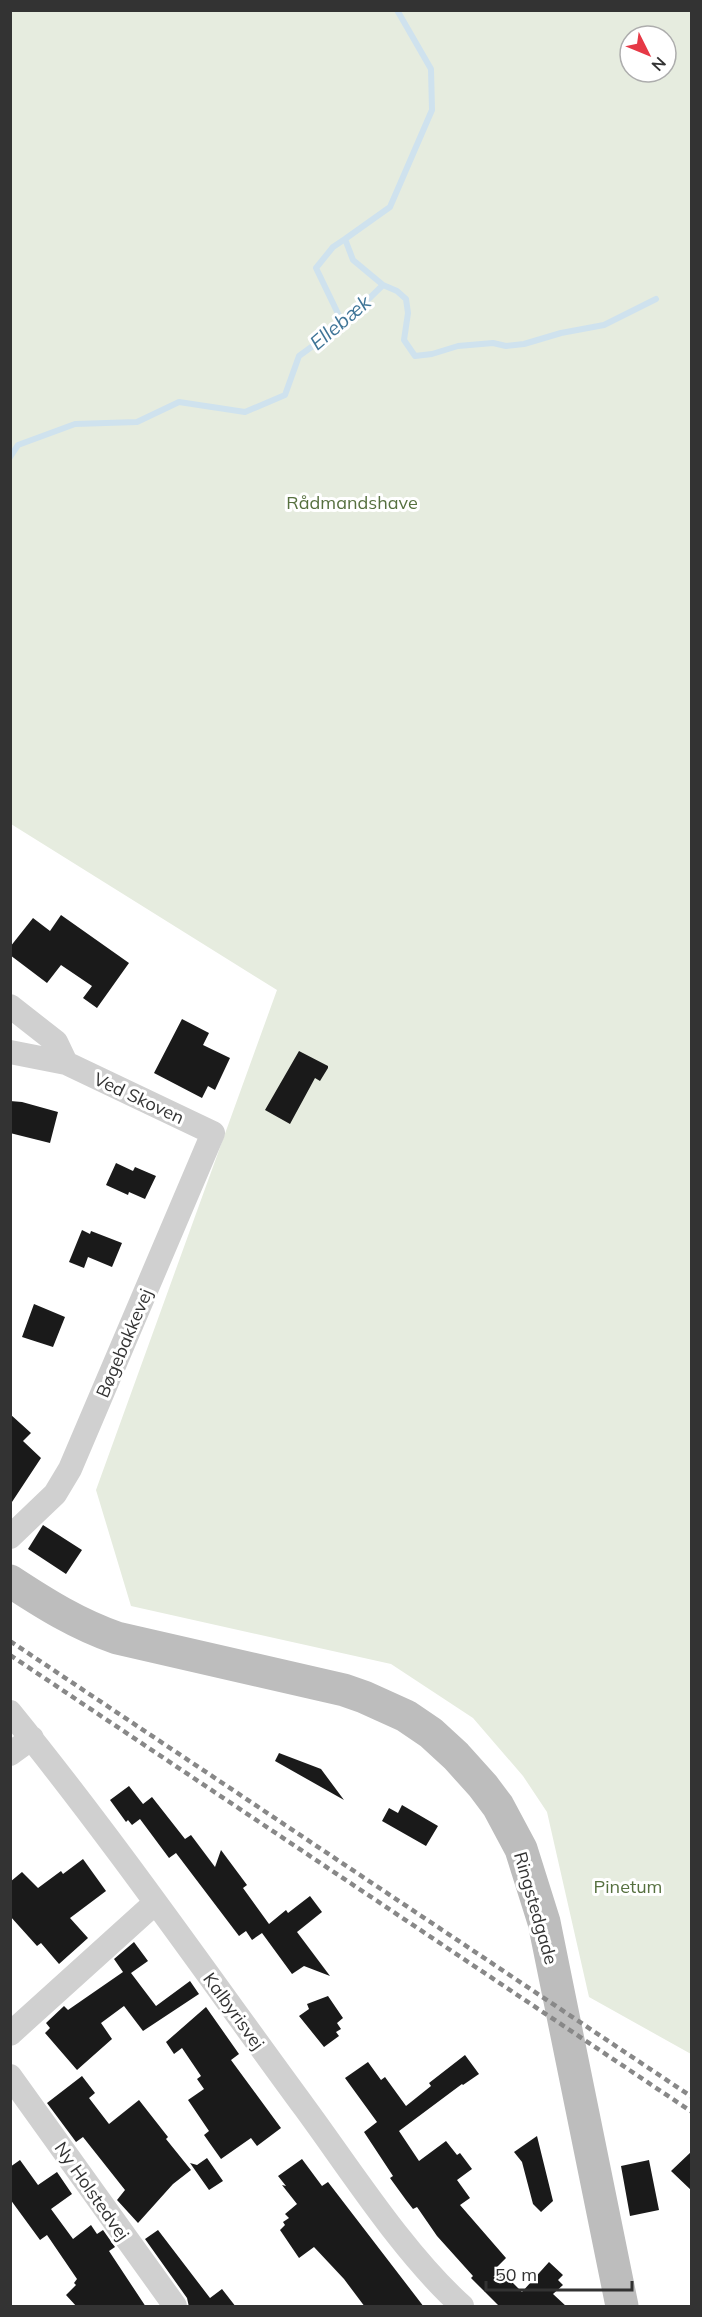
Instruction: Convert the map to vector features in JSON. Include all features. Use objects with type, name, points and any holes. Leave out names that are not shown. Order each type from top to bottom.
[{"type":"street","points":[[10,1006],[56,1042],[66,1063]]},
{"type":"street","name":"Ved Skoven","points":[[10,1052],[66,1063],[213,1132]]},
{"type":"street","name":"Bøgebakkevej","points":[[10,1538],[55,1494],[70,1469],[213,1132]]},
{"type":"street","name":"Ringstedgade","points":[[10,1581],[63,1615],[117,1638],[344,1690],[385,1705],[406,1716],[444,1744],[483,1786],[498,1806],[521,1849],[544,1922],[622,2307]]},
{"type":"street","name":"Kalbyrisvej","points":[[10,1712],[32,1738],[398,2234],[448,2294],[462,2307]]},
{"type":"street","points":[[10,1754],[32,1738]]},
{"type":"street","points":[[10,2034],[155,1904]]},
{"type":"street","name":"Ny Holstedvej","points":[[10,2076],[175,2307]]},
{"type":"green space","name":"Rådmandshave","points":[[10,11],[691,11],[691,2054],[589,1997],[547,1812],[523,1776],[473,1718],[391,1664],[131,1606],[96,1490],[277,990],[11,824]]},
{"type":"building","points":[[61,915],[129,963],[97,1008],[83,998],[92,986],[61,965],[47,983],[10,955],[10,947],[33,918],[50,931]]},
{"type":"building","points":[[182,1019],[209,1033],[203,1045],[230,1058],[215,1090],[208,1086],[202,1098],[154,1073]]},
{"type":"building","points":[[299,1051],[328,1068],[320,1081],[315,1078],[290,1124],[265,1110]]},
{"type":"building","points":[[10,1101],[58,1112],[50,1143],[10,1133]]},
{"type":"building","points":[[116,1163],[133,1171],[135,1167],[156,1176],[145,1199],[129,1192],[128,1195],[106,1185]]},
{"type":"building","points":[[82,1230],[90,1234],[91,1231],[122,1243],[112,1267],[88,1257],[84,1268],[69,1262]]},
{"type":"building","points":[[34,1304],[65,1317],[53,1347],[22,1337]]},
{"type":"building","points":[[10,1414],[31,1433],[23,1441],[41,1458],[10,1505]]},
{"type":"building","points":[[43,1525],[82,1550],[66,1574],[28,1549]]},
{"type":"building","points":[[279,1753],[321,1769],[344,1800],[275,1761]]},
{"type":"building","points":[[129,1786],[143,1804],[152,1797],[185,1839],[191,1835],[215,1867],[221,1850],[247,1885],[243,1888],[269,1924],[286,1910],[288,1913],[310,1896],[322,1912],[297,1932],[330,1976],[304,1966],[292,1974],[262,1933],[252,1940],[246,1931],[239,1936],[176,1853],[169,1858],[140,1819],[132,1825],[128,1820],[126,1822],[110,1800]]},
{"type":"building","points":[[402,1805],[438,1826],[426,1846],[382,1821],[389,1808],[398,1813]]},
{"type":"building","points":[[83,1859],[106,1891],[70,1918],[88,1938],[59,1964],[41,1943],[37,1946],[10,1916],[10,1882],[22,1872],[38,1888],[61,1871],[63,1874]]},
{"type":"building","points":[[134,1942],[148,1961],[131,1973],[156,2006],[190,1981],[199,1994],[143,2031],[124,2006],[101,2023],[112,2039],[77,2070],[45,2033],[50,2028],[46,2023],[64,2006],[68,2010],[123,1972],[114,1959]]},
{"type":"building","points":[[328,1996],[343,2018],[337,2023],[341,2029],[336,2032],[339,2036],[324,2047],[299,2016],[309,2009],[307,2004]]},
{"type":"building","points":[[206,2007],[239,2054],[231,2060],[281,2128],[257,2146],[251,2138],[221,2159],[204,2135],[209,2131],[188,2100],[204,2089],[197,2079],[201,2076],[182,2048],[174,2054],[166,2042]]},
{"type":"building","points":[[465,2055],[479,2074],[399,2131],[419,2161],[446,2141],[457,2155],[460,2153],[472,2169],[457,2180],[470,2198],[460,2205],[506,2258],[497,2267],[522,2292],[549,2262],[563,2275],[558,2280],[563,2285],[553,2294],[567,2307],[500,2307],[471,2278],[473,2276],[437,2236],[417,2207],[413,2209],[406,2200],[390,2178],[393,2176],[364,2132],[377,2122],[345,2078],[368,2062],[381,2080],[385,2077],[406,2106],[431,2086],[429,2083]]},
{"type":"building","points":[[82,2076],[95,2093],[89,2098],[109,2124],[139,2100],[191,2170],[173,2184],[138,2223],[117,2200],[125,2190],[83,2137],[76,2142],[47,2103]]},
{"type":"building","points":[[537,2136],[553,2201],[541,2212],[533,2204],[522,2162],[514,2152]]},
{"type":"building","points":[[692,2151],[692,2191],[671,2171]]},
{"type":"building","points":[[207,2158],[223,2181],[209,2190],[190,2163],[197,2165]]},
{"type":"building","points":[[302,2159],[322,2186],[328,2182],[424,2307],[365,2307],[344,2279],[314,2247],[299,2258],[280,2230],[285,2225],[283,2222],[289,2218],[285,2214],[297,2204],[278,2176]]},
{"type":"building","points":[[20,2160],[38,2185],[57,2172],[72,2194],[51,2209],[73,2239],[91,2225],[97,2234],[103,2230],[115,2247],[109,2251],[146,2307],[77,2307],[66,2295],[76,2285],[74,2283],[77,2279],[47,2235],[40,2240],[10,2199],[10,2167]]},
{"type":"building","points":[[649,2160],[659,2210],[630,2216],[621,2166]]},
{"type":"building","points":[[158,2230],[210,2298],[222,2289],[236,2307],[189,2307],[187,2298],[145,2239]]},
{"type":"waterway","name":"Ellebæk","points":[[10,457],[18,445],[75,424],[137,422],[179,402],[245,412],[285,395],[299,356],[343,324],[383,285],[353,260],[345,239],[390,207],[432,110],[431,69],[397,10]]},
{"type":"waterway","points":[[343,324],[316,268],[333,247],[345,239]]},
{"type":"waterway","points":[[383,285],[397,291],[406,299],[408,313],[404,340],[415,356],[432,354],[458,346],[493,343],[506,346],[524,344],[561,333],[604,325],[656,299]]},
{"type":"railway","points":[[10,1641],[692,2097]]},
{"type":"railway","points":[[10,1655],[692,2112]]},
{"type":"park label","name":"Pinetum","points":[[628,1886]]}]
